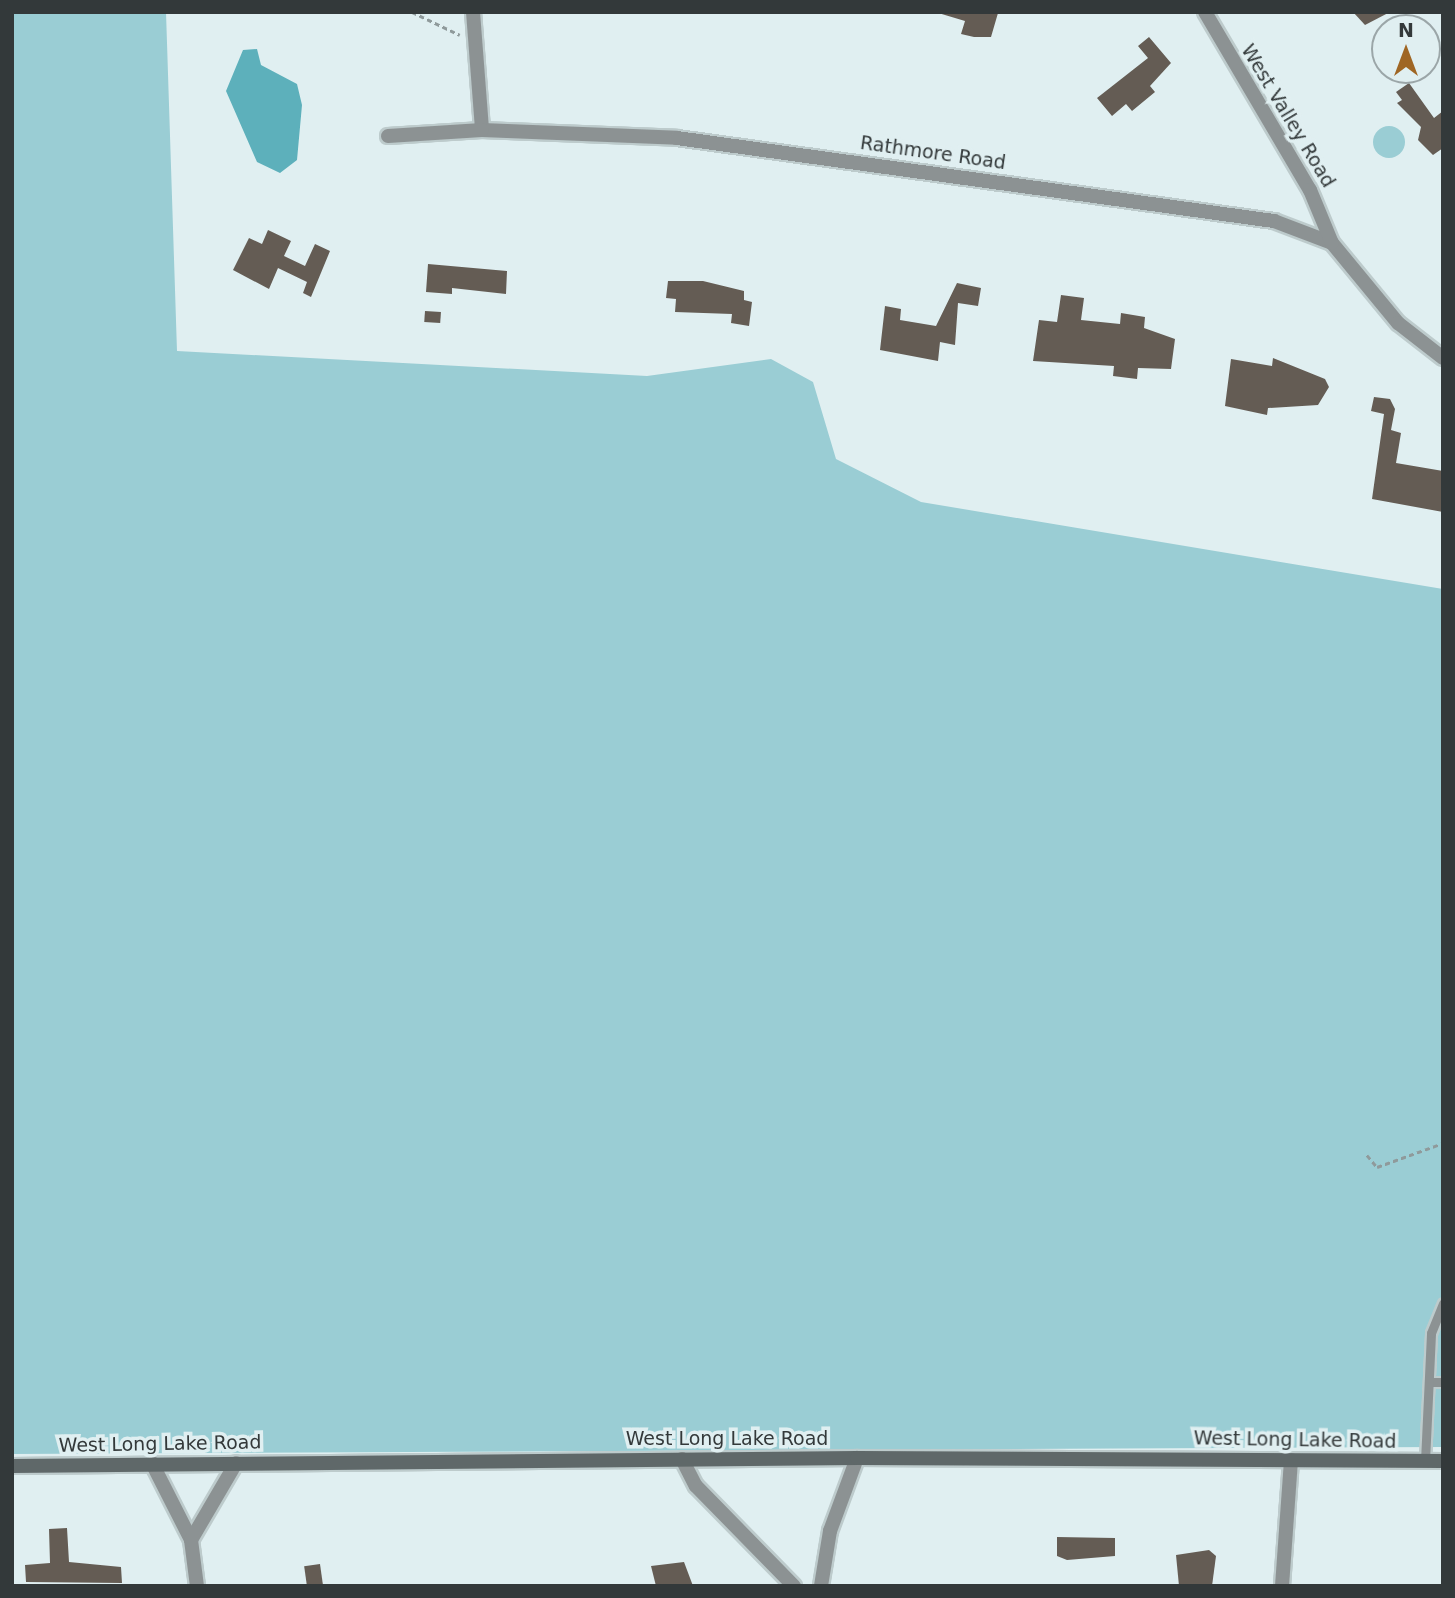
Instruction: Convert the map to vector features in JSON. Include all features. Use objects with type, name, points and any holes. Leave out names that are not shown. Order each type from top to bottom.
[{"type":"main road","name":"West Long Lake Road","points":[[12,1465],[857,1458],[1443,1461]]},
{"type":"street","points":[[473,12],[473,40],[482,130]]},
{"type":"street","name":"West Valley Road","points":[[1205,12],[1310,190],[1332,243]]},
{"type":"street","name":"Rathmore Road","points":[[388,136],[482,130],[677,138],[1263,219],[1332,243]]},
{"type":"street","points":[[1332,243],[1398,323],[1443,358]]},
{"type":"street","points":[[821,1586],[830,1531],[857,1458]]},
{"type":"street","points":[[682,1459],[696,1486],[794,1586]]},
{"type":"street","points":[[1282,1586],[1291,1460]]},
{"type":"street","points":[[152,1463],[191,1540],[197,1586]]},
{"type":"street","points":[[191,1540],[236,1463]]},
{"type":"lane","points":[[1425,1461],[1431,1333],[1443,1303]]},
{"type":"lane","points":[[1429,1382],[1443,1382]]},
{"type":"path","points":[[412,12],[473,40]]},
{"type":"path","points":[[1367,1155],[1377,1167],[1443,1143]]},
{"type":"shaded area","points":[[12,12],[166,12],[177,351],[647,376],[771,359],[813,382],[836,459],[921,502],[1443,589],[1443,1447],[12,1454]]},
{"type":"shaded area","points":[[257,49],[261,65],[297,84],[302,105],[297,160],[280,173],[257,162],[226,91],[243,50]]},
{"type":"shaded area","points":[[1389,126],[1400,131],[1405,142],[1400,153],[1389,158],[1378,153],[1373,142],[1378,131]]},
{"type":"building","points":[[935,12],[998,13],[991,37],[974,37],[961,34],[965,21]]},
{"type":"building","points":[[1353,12],[1390,12],[1371,14],[1371,22],[1365,25]]},
{"type":"building","points":[[1149,37],[1171,63],[1150,86],[1155,92],[1132,111],[1126,104],[1112,116],[1097,98],[1148,58],[1138,46]]},
{"type":"building","points":[[1410,84],[1434,118],[1443,111],[1443,148],[1433,155],[1418,140],[1421,127],[1397,103],[1402,100],[1396,92]]},
{"type":"building","points":[[268,230],[291,241],[284,256],[305,266],[315,244],[330,251],[311,297],[303,293],[307,282],[278,268],[269,289],[233,270],[249,238],[262,244]]},
{"type":"building","points":[[428,264],[507,271],[506,294],[452,288],[452,294],[426,292]]},
{"type":"building","points":[[668,281],[703,281],[744,291],[744,300],[752,302],[749,326],[731,323],[732,314],[675,312],[676,299],[666,298]]},
{"type":"building","points":[[957,283],[981,288],[978,306],[958,303],[955,345],[940,342],[938,361],[880,350],[885,306],[901,309],[900,320],[936,326]]},
{"type":"building","points":[[1061,295],[1084,298],[1081,320],[1120,324],[1121,313],[1145,317],[1144,328],[1175,339],[1171,369],[1138,368],[1137,379],[1113,376],[1114,366],[1033,361],[1039,320],[1057,322]]},
{"type":"building","points":[[425,311],[441,312],[440,323],[424,322]]},
{"type":"building","points":[[1273,358],[1325,379],[1329,387],[1318,405],[1268,408],[1267,415],[1225,406],[1231,359],[1272,366]]},
{"type":"building","points":[[1374,397],[1390,399],[1395,409],[1391,430],[1401,433],[1396,463],[1443,471],[1443,512],[1372,499],[1384,414],[1371,411]]},
{"type":"building","points":[[67,1528],[69,1562],[121,1567],[122,1583],[26,1582],[25,1565],[50,1563],[49,1529]]},
{"type":"building","points":[[1057,1537],[1115,1538],[1115,1556],[1067,1560],[1057,1556]]},
{"type":"building","points":[[1209,1550],[1216,1556],[1212,1586],[1179,1586],[1176,1555]]},
{"type":"building","points":[[684,1562],[693,1586],[656,1586],[651,1566]]},
{"type":"building","points":[[320,1564],[323,1586],[307,1586],[304,1566]]}]
